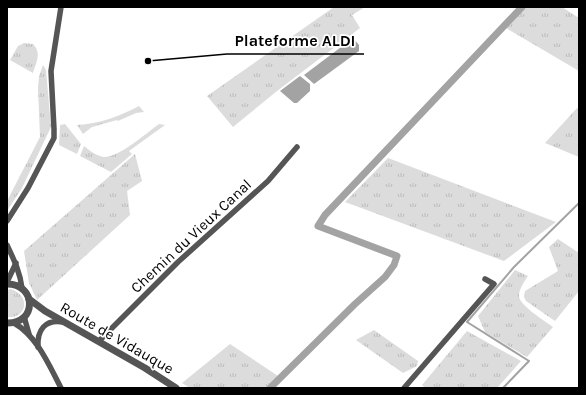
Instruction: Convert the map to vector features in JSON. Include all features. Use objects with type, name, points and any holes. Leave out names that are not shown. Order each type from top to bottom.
[{"type":"street","points":[[7,222],[28,188],[54,138],[51,70],[61,7]]},
{"type":"street","name":"Chemin du Vieux Canal","points":[[99,341],[178,262],[268,181],[297,147]]},
{"type":"street","points":[[7,246],[16,262],[22,288]]},
{"type":"street","points":[[16,262],[7,283],[14,284],[22,288],[27,293],[29,299],[29,309],[25,320],[29,334]]},
{"type":"street","points":[[404,388],[494,284],[485,280]]},
{"type":"street","name":"Route de Vidauque","points":[[29,299],[45,311],[145,368],[176,388]]},
{"type":"street","name":"Route de Vidauque","points":[[26,315],[37,311],[45,311]]},
{"type":"street","points":[[9,323],[20,320],[26,315]]},
{"type":"street","points":[[38,347],[37,340],[43,326],[53,322],[66,323]]},
{"type":"street","points":[[9,323],[21,327],[29,334],[61,388]]},
{"type":"green space","points":[[334,7],[365,7],[352,15],[360,28],[277,91],[233,127],[207,96]]},
{"type":"green space","points":[[526,7],[562,7],[579,18],[579,71],[506,28]]},
{"type":"green space","points":[[24,43],[33,44],[36,47],[38,58],[33,73],[10,60],[18,46]]},
{"type":"green space","points":[[43,65],[46,70],[51,127],[22,188],[7,211],[7,201],[40,137],[38,88],[39,76]]},
{"type":"green space","points":[[139,106],[144,112],[136,113],[118,121],[92,127],[83,134],[77,125],[109,119]]},
{"type":"green space","points":[[577,108],[579,109],[579,157],[545,143]]},
{"type":"green space","points":[[65,124],[81,144],[77,154],[59,145],[60,125]]},
{"type":"green space","points":[[159,124],[165,125],[129,151],[132,154],[111,172],[80,156],[84,146],[101,156],[110,156],[125,149]]},
{"type":"green space","points":[[135,154],[142,181],[127,191],[130,215],[37,300],[29,283],[24,251]]},
{"type":"green space","points":[[388,158],[556,222],[504,261],[345,202]]},
{"type":"green space","points":[[558,239],[579,253],[579,291],[555,321],[526,301],[524,297],[525,291],[558,271],[549,247]]},
{"type":"green space","points":[[515,270],[528,276],[520,291],[520,300],[553,327],[527,357],[485,332],[478,316]]},
{"type":"green space","points":[[11,289],[22,297],[24,306],[19,314],[14,317],[7,317],[7,290]]},
{"type":"green space","points":[[374,330],[418,361],[417,366],[403,373],[356,340]]},
{"type":"green space","points":[[467,331],[521,361],[497,388],[425,388],[422,385]]},
{"type":"green space","points":[[230,344],[278,376],[265,388],[190,388],[182,383]]},
{"type":"shaded area","points":[[353,38],[359,45],[359,51],[314,84],[304,75]]},
{"type":"shaded area","points":[[300,76],[310,84],[310,91],[297,103],[294,103],[280,91]]},
{"type":"waterway","points":[[270,388],[355,304],[385,277],[394,265],[397,256],[318,226],[325,215],[522,7]]},
{"type":"waterway","points":[[503,388],[529,361],[467,322],[514,267],[579,203]]},
{"type":"place","name":"Plateforme ALDI","points":[[148,61]]}]
